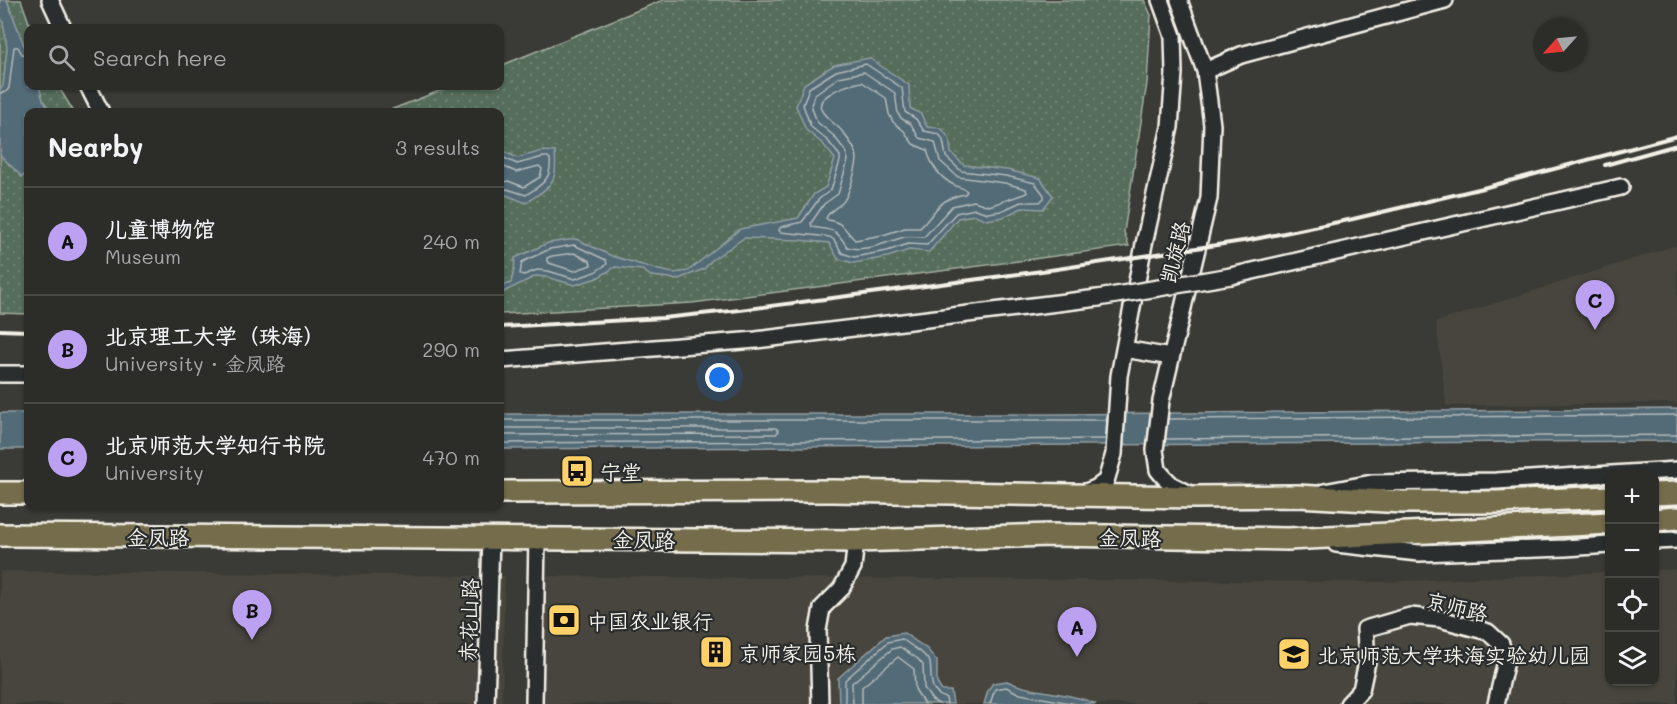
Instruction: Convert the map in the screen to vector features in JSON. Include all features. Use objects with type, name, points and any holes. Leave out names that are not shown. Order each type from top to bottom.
[{"type":"highway","name":"金凤路","points":[[504,492],[832,491],[1077,496],[1298,496],[1403,502],[1498,502],[1605,497]]},
{"type":"highway","points":[[0,493],[24,493]]},
{"type":"highway","points":[[1659,494],[1677,493]]},
{"type":"highway","points":[[1659,520],[1677,518]]},
{"type":"highway","name":"金凤路","points":[[0,535],[856,541],[1050,535],[1288,539],[1605,523]]},
{"type":"street","points":[[50,0],[61,24]]},
{"type":"street","name":"凯旋路","points":[[1077,496],[1106,481],[1114,454],[1119,376],[1144,244],[1170,128],[1174,73],[1173,36],[1160,0]]},
{"type":"street","name":"凯旋路","points":[[1179,0],[1206,71],[1212,124],[1209,198],[1171,357],[1160,410],[1155,450],[1158,470],[1163,476],[1172,485],[1195,497]]},
{"type":"street","points":[[1206,71],[1241,55],[1445,0]]},
{"type":"street","points":[[90,90],[99,108]]},
{"type":"street","points":[[504,360],[756,339],[1098,298],[1231,276],[1621,187]]},
{"type":"street","points":[[1124,349],[1171,357]]},
{"type":"street","points":[[0,374],[24,374]]},
{"type":"street","name":"金凤路","points":[[1298,496],[1372,483],[1496,481],[1677,470]]},
{"type":"street","name":"赤花山路","points":[[486,704],[491,537]]},
{"type":"street","points":[[534,704],[537,538]]},
{"type":"street","name":"金凤路","points":[[1288,539],[1419,554],[1605,545]]},
{"type":"street","points":[[1659,541],[1677,540]]},
{"type":"street","points":[[820,704],[818,630],[822,608],[841,589],[853,567],[856,541]]},
{"type":"street","name":"京师路","points":[[1348,704],[1361,690],[1367,662],[1365,629],[1410,616],[1440,619],[1488,632],[1501,644],[1506,661],[1496,704]]},
{"type":"shaded area","points":[[1677,245],[1677,403],[1446,406],[1436,322]]},
{"type":"shaded area","points":[[1677,569],[1677,704],[524,704],[527,576],[1380,582],[1605,572],[1605,686],[1659,686],[1659,570]]},
{"type":"shaded area","points":[[0,571],[505,576],[502,704],[0,704]]},
{"type":"green space","points":[[0,0],[21,0],[30,24],[24,24],[24,90],[60,90],[72,108],[24,108],[24,314],[0,313]]},
{"type":"green space","points":[[663,0],[1144,0],[1151,15],[1147,83],[1124,232],[1129,246],[692,303],[504,314],[504,108],[395,108],[442,90],[504,90],[504,64]]},
{"type":"water","points":[[0,0],[7,0],[24,45],[24,90],[40,90],[48,108],[24,108],[24,175],[22,177],[0,155],[0,89],[3,86],[7,48],[0,16]]},
{"type":"water","points":[[869,58],[909,85],[910,108],[921,114],[927,127],[941,128],[949,138],[951,153],[964,165],[1007,170],[1040,178],[1053,196],[1043,209],[1022,208],[1003,217],[987,220],[975,215],[958,218],[929,252],[909,250],[888,257],[854,263],[838,259],[829,243],[744,238],[712,260],[704,269],[676,280],[651,276],[642,270],[615,267],[597,278],[575,285],[536,276],[504,292],[504,286],[511,283],[515,258],[548,243],[576,239],[612,256],[674,273],[688,271],[740,229],[798,218],[814,194],[826,187],[835,159],[823,144],[806,130],[796,106],[804,84],[834,65]]},
{"type":"water","points":[[504,151],[517,158],[543,151],[555,152],[554,178],[547,188],[526,203],[506,195],[504,197]]},
{"type":"water","points":[[1677,409],[1677,441],[504,449],[504,414],[1051,414]]},
{"type":"water","points":[[0,413],[24,413],[24,449],[0,449]]},
{"type":"water","points":[[904,633],[927,649],[937,661],[937,683],[942,691],[951,691],[953,704],[839,704],[838,678],[886,636]]},
{"type":"water","points":[[1007,681],[1096,704],[984,704],[988,690],[993,683]]},
{"type":"railway","points":[[504,327],[663,318],[740,310],[1057,269],[1250,240],[1353,219],[1483,188],[1677,136]]},
{"type":"railway","points":[[1605,165],[1677,145]]},
{"type":"railway","points":[[0,330],[24,331]]},
{"type":"place","name":"北京师范大学知行书院","points":[[1595,330]]},
{"type":"place","name":"宁堂","points":[[577,471]]},
{"type":"place","name":"中国农业银行","points":[[564,620]]},
{"type":"place","name":"北京理工大学（珠海）","points":[[252,640]]},
{"type":"place","name":"京师家园5栋","points":[[716,652]]},
{"type":"place","name":"北京师范大学珠海实验幼儿园","points":[[1294,654]]},
{"type":"place","name":"儿童博物馆","points":[[1077,657]]}]
